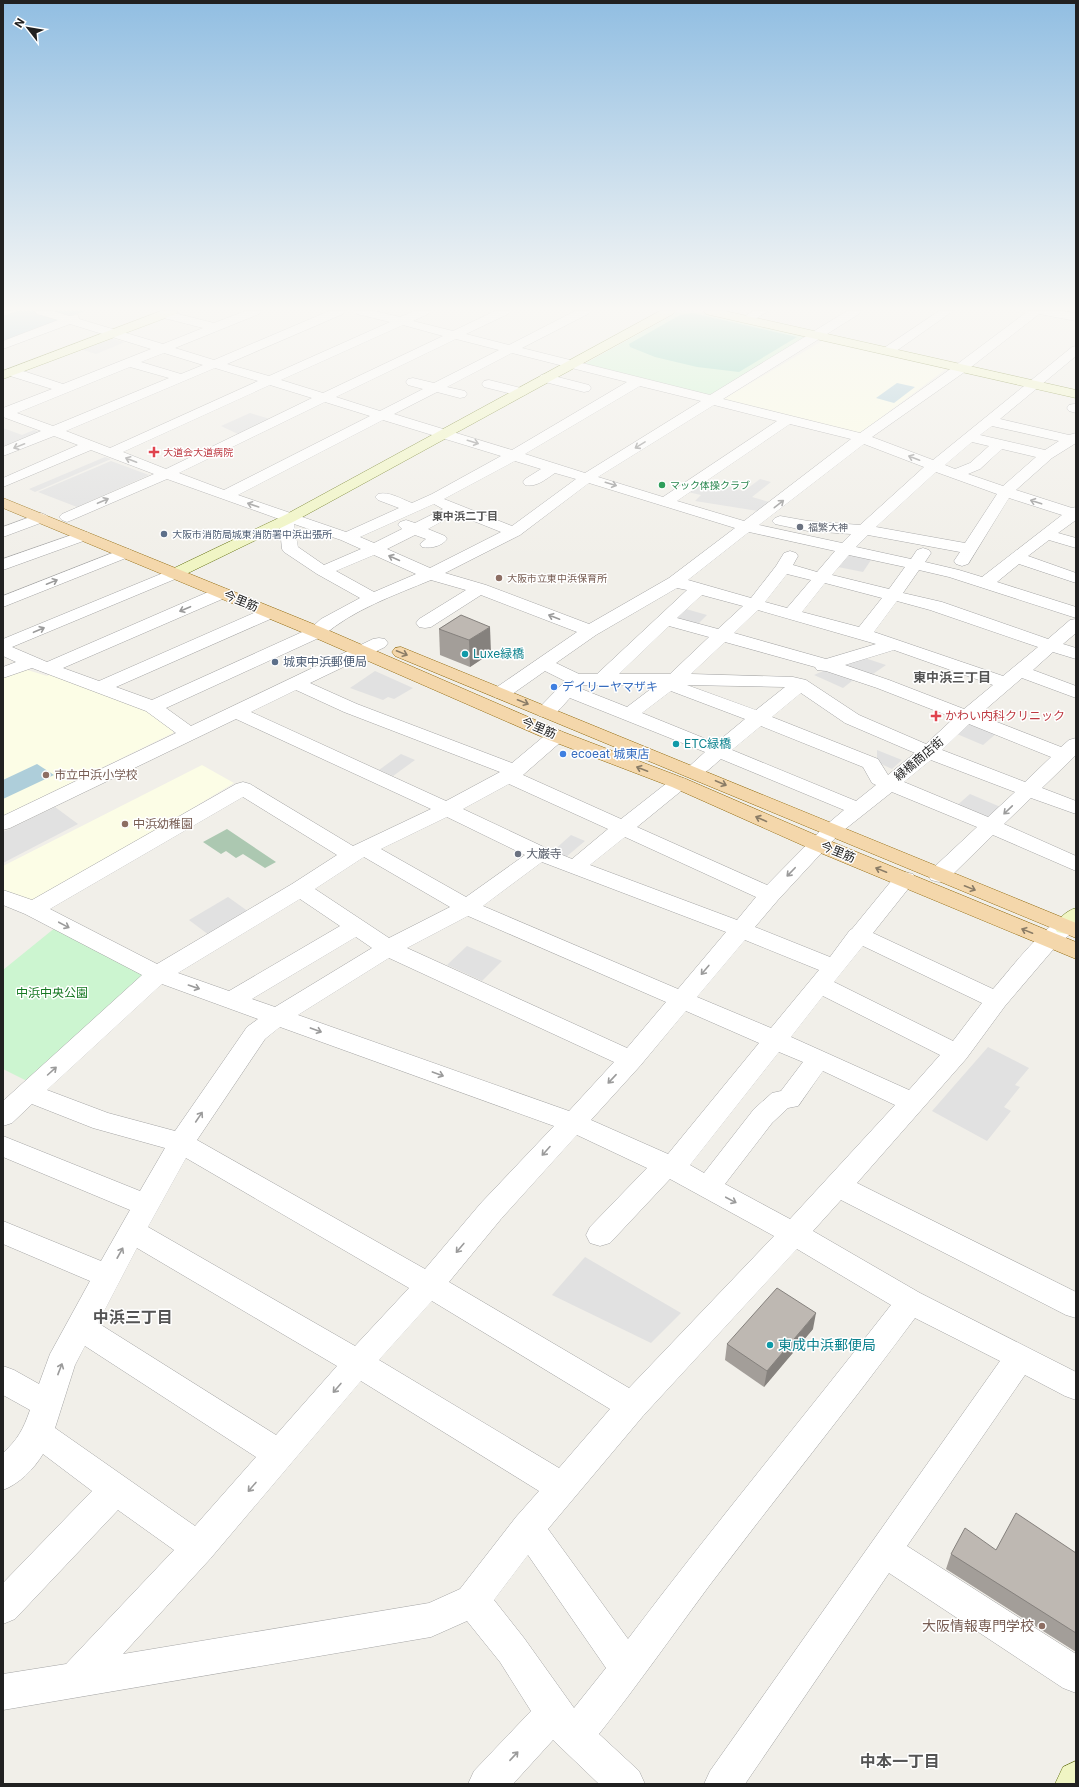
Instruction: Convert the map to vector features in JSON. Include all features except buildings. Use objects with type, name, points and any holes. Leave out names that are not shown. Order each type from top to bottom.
[{"type":"main road","name":"今里筋","points":[[3,491],[67,517],[182,570],[322,627],[362,651],[556,736],[686,778]]},
{"type":"main road","name":"今里筋","points":[[3,503],[125,552],[182,570],[221,593],[269,613],[379,643],[546,712],[686,778],[825,837],[939,875],[1069,933]]},
{"type":"main road","name":"今里筋","points":[[825,837],[904,879],[1069,933]]},
{"type":"street","points":[[4,413],[51,394]]},
{"type":"street","points":[[3,452],[143,394]]},
{"type":"street","points":[[110,452],[236,394]]},
{"type":"street","points":[[315,394],[667,501],[803,533],[845,549],[954,574],[1076,614]]},
{"type":"street","points":[[67,517],[166,474],[329,394]]},
{"type":"street","points":[[225,496],[422,394]]},
{"type":"street","points":[[3,645],[182,570],[288,519],[516,394]]},
{"type":"street","points":[[347,537],[412,508],[429,495],[514,455],[616,394]]},
{"type":"street","points":[[690,394],[862,438],[930,469]]},
{"type":"street","points":[[153,707],[322,627],[373,598],[430,574],[514,532],[588,477],[721,394]]},
{"type":"street","points":[[501,693],[545,664],[590,631],[675,582],[862,438],[924,394]]},
{"type":"street","points":[[791,614],[845,549],[864,530],[930,469],[1022,394]]},
{"type":"street","points":[[4,413],[288,519],[347,537],[430,574],[480,589],[590,631]]},
{"type":"street","points":[[667,501],[787,420]]},
{"type":"street","points":[[989,421],[1073,439]]},
{"type":"street","points":[[970,436],[999,444],[1076,456]]},
{"type":"street","points":[[954,574],[1006,492],[1052,453],[1073,439]]},
{"type":"street","points":[[954,474],[975,466],[999,444]]},
{"type":"street","points":[[3,483],[91,445]]},
{"type":"street","points":[[530,482],[554,467]]},
{"type":"street","points":[[904,468],[930,469],[954,474],[1075,514]]},
{"type":"street","points":[[429,495],[455,508],[514,532]]},
{"type":"street","points":[[383,497],[412,508]]},
{"type":"street","points":[[323,571],[374,549],[455,508]]},
{"type":"street","points":[[984,584],[1046,534],[1075,514]]},
{"type":"street","points":[[3,532],[41,518]]},
{"type":"street","points":[[390,518],[439,539],[428,544]]},
{"type":"street","points":[[288,519],[290,549],[323,571],[373,598]]},
{"type":"street","points":[[803,533],[864,530],[969,549]]},
{"type":"street","points":[[629,714],[671,681],[754,605],[783,568],[803,533]]},
{"type":"street","points":[[1046,534],[1076,543]]},
{"type":"street","points":[[3,565],[83,536]]},
{"type":"street","points":[[863,634],[930,543]]},
{"type":"street","points":[[3,602],[125,552]]},
{"type":"street","points":[[1017,558],[1076,578]]},
{"type":"street","points":[[783,568],[893,595],[978,619],[1076,654]]},
{"type":"street","points":[[675,582],[1013,677],[1076,692]]},
{"type":"street","points":[[425,624],[480,589]]},
{"type":"street","points":[[603,679],[698,589]]},
{"type":"street","points":[[3,673],[39,665],[221,593]]},
{"type":"street","points":[[99,688],[269,613]]},
{"type":"street","points":[[666,620],[826,664],[967,716],[1068,756],[1028,790],[939,875]]},
{"type":"street","name":"緑橋商店街","points":[[76,1679],[198,1548],[358,1363],[429,1285],[491,1211],[630,1060],[680,999],[770,895],[825,837],[929,752],[967,716],[1076,624]]},
{"type":"street","points":[[3,824],[379,643]]},
{"type":"street","points":[[575,867],[720,751],[797,683],[826,664],[896,644]]},
{"type":"street","points":[[3,650],[99,688],[153,707],[190,734]]},
{"type":"street","points":[[545,664],[572,685],[629,714],[858,809]]},
{"type":"street","points":[[546,712],[572,685],[603,679],[797,683],[852,719],[929,752],[1076,808]]},
{"type":"street","points":[[671,681],[871,763],[879,779],[889,784],[991,826],[1076,864]]},
{"type":"street","points":[[296,683],[319,696],[352,710],[407,729],[512,774],[624,828],[770,895]]},
{"type":"street","points":[[237,712],[447,809],[540,854],[740,929],[827,976],[957,1053]]},
{"type":"street","points":[[3,1116],[158,974],[359,852],[447,809],[512,774],[556,736]]},
{"type":"street","points":[[33,909],[243,788],[359,852],[467,906],[819,1059],[911,1102]]},
{"type":"street","points":[[3,1475],[28,1450],[42,1419],[62,1364],[80,1326],[181,1143],[256,1033],[278,1016],[388,948],[467,906],[540,854]]},
{"type":"street","points":[[600,1235],[669,1167],[776,1041],[858,935],[904,879]]},
{"type":"street","points":[[300,889],[388,948],[630,1060]]},
{"type":"street","points":[[3,897],[33,909],[158,974],[572,1122],[669,1167],[708,1187],[793,1233],[910,1302],[1076,1387]]},
{"type":"street","points":[[232,1000],[356,927]]},
{"type":"street","points":[[3,1692],[431,1620],[472,1601],[528,1528],[632,1406],[838,1186],[911,1102],[957,1053],[997,1000],[1069,933]]},
{"type":"street","points":[[858,935],[997,1000]]},
{"type":"street","points":[[708,1187],[763,1116],[780,1100],[789,1100],[819,1059]]},
{"type":"street","points":[[28,1093],[102,1121],[181,1143],[429,1285],[632,1406]]},
{"type":"street","points":[[3,1146],[36,1161],[147,1205]]},
{"type":"street","points":[[838,1186],[1076,1306]]},
{"type":"street","points":[[132,1231],[358,1363],[563,1488]]},
{"type":"street","points":[[3,1232],[107,1276]]},
{"type":"street","points":[[487,1784],[564,1725],[628,1669],[697,1575],[848,1384],[910,1302]]},
{"type":"street","points":[[80,1326],[280,1455]]},
{"type":"street","points":[[723,1784],[1020,1357]]},
{"type":"street","points":[[3,1379],[42,1419],[116,1489],[198,1548]]},
{"type":"street","points":[[3,1607],[116,1489]]},
{"type":"street","points":[[528,1528],[628,1669]]},
{"type":"street","points":[[885,1551],[1076,1675]]},
{"type":"street","points":[[472,1601],[512,1650],[564,1725],[626,1784]]},
{"type":"street","points":[[1074,1784],[1076,1780]]},
{"type":"shaded area","points":[[732,394],[912,394],[859,434],[722,400]]},
{"type":"shaded area","points":[[250,413],[270,419],[238,434],[221,426]]},
{"type":"shaded area","points":[[3,428],[22,435],[34,430],[42,433],[3,448]]},
{"type":"shaded area","points":[[105,457],[111,459],[35,492],[29,489]]},
{"type":"shaded area","points":[[111,461],[149,475],[77,507],[38,492]]},
{"type":"shaded area","points":[[760,479],[771,482],[752,497],[769,502],[758,511],[695,501],[701,495],[688,492],[704,480],[744,491]]},
{"type":"shaded area","points":[[848,552],[873,557],[863,572],[838,567]]},
{"type":"shaded area","points":[[686,609],[707,615],[696,626],[674,620]]},
{"type":"shaded area","points":[[865,658],[886,665],[870,676],[844,665]]},
{"type":"shaded area","name":"市立中浜小学校","points":[[21,668],[47,676],[50,674],[143,708],[173,727],[173,733],[3,816],[3,675]]},
{"type":"shaded area","points":[[830,668],[857,677],[843,688],[814,675]]},
{"type":"shaded area","points":[[375,671],[413,688],[394,699],[388,697],[383,700],[350,688]]},
{"type":"shaded area","points":[[971,722],[998,732],[983,745],[957,734]]},
{"type":"shaded area","points":[[877,750],[902,760],[892,769],[877,762]]},
{"type":"shaded area","points":[[401,754],[415,760],[393,776],[379,770]]},
{"type":"shaded area","name":"中浜幼稚園","points":[[202,765],[234,783],[34,904],[3,893],[3,866]]},
{"type":"shaded area","points":[[970,794],[1003,808],[988,822],[954,808]]},
{"type":"shaded area","points":[[55,807],[78,824],[3,863],[3,832]]},
{"type":"shaded area","points":[[227,829],[276,862],[265,868],[243,854],[236,858],[226,851],[221,854],[203,842]]},
{"type":"shaded area","points":[[571,835],[585,841],[566,857],[553,851]]},
{"type":"shaded area","points":[[228,897],[249,912],[209,935],[189,920]]},
{"type":"shaded area","points":[[467,946],[502,961],[482,981],[447,965]]},
{"type":"shaded area","points":[[988,1047],[1029,1068],[1015,1085],[1020,1087],[1004,1107],[1011,1111],[987,1141],[932,1111]]},
{"type":"shaded area","points":[[585,1257],[681,1313],[651,1343],[552,1295]]},
{"type":"green space","name":"中浜中央公園","points":[[56,927],[147,972],[27,1081],[3,1069],[3,970]]},
{"type":"water","points":[[881,394],[905,394],[894,403],[876,398]]},
{"type":"water","points":[[37,764],[54,775],[3,799],[3,780]]},
{"type":"place","name":"大道会大道病院","points":[[154,452]]},
{"type":"place","name":"マック体操クラブ","points":[[662,485]]},
{"type":"place","name":"福繁大神","points":[[800,527]]},
{"type":"place","name":"大阪市消防局城東消防署中浜出張所","points":[[164,534]]},
{"type":"place","name":"大阪市立東中浜保育所","points":[[499,578]]},
{"type":"place","name":"Luxe緑橋","points":[[465,654]]},
{"type":"place","name":"城東中浜郵便局","points":[[275,662]]},
{"type":"place","name":"デイリーヤマザキ","points":[[554,687]]},
{"type":"place","name":"かわい内科クリニック","points":[[936,716]]},
{"type":"place","name":"ETC緑橋","points":[[676,744]]},
{"type":"place","name":"ecoeat 城東店","points":[[563,754]]},
{"type":"place","name":"市立中浜小学校","points":[[46,775]]},
{"type":"place","name":"中浜幼稚園","points":[[125,824]]},
{"type":"place","name":"大巌寺","points":[[518,854]]},
{"type":"place","name":"東成中浜郵便局","points":[[770,1345]]},
{"type":"place","name":"大阪情報専門学校","points":[[1042,1626]]},
{"type":"district","name":"東中浜二丁目","points":[[465,516]]},
{"type":"district","name":"東中浜三丁目","points":[[952,677]]},
{"type":"district","name":"中浜三丁目","points":[[133,1317]]},
{"type":"district","name":"中本一丁目","points":[[900,1761]]}]
